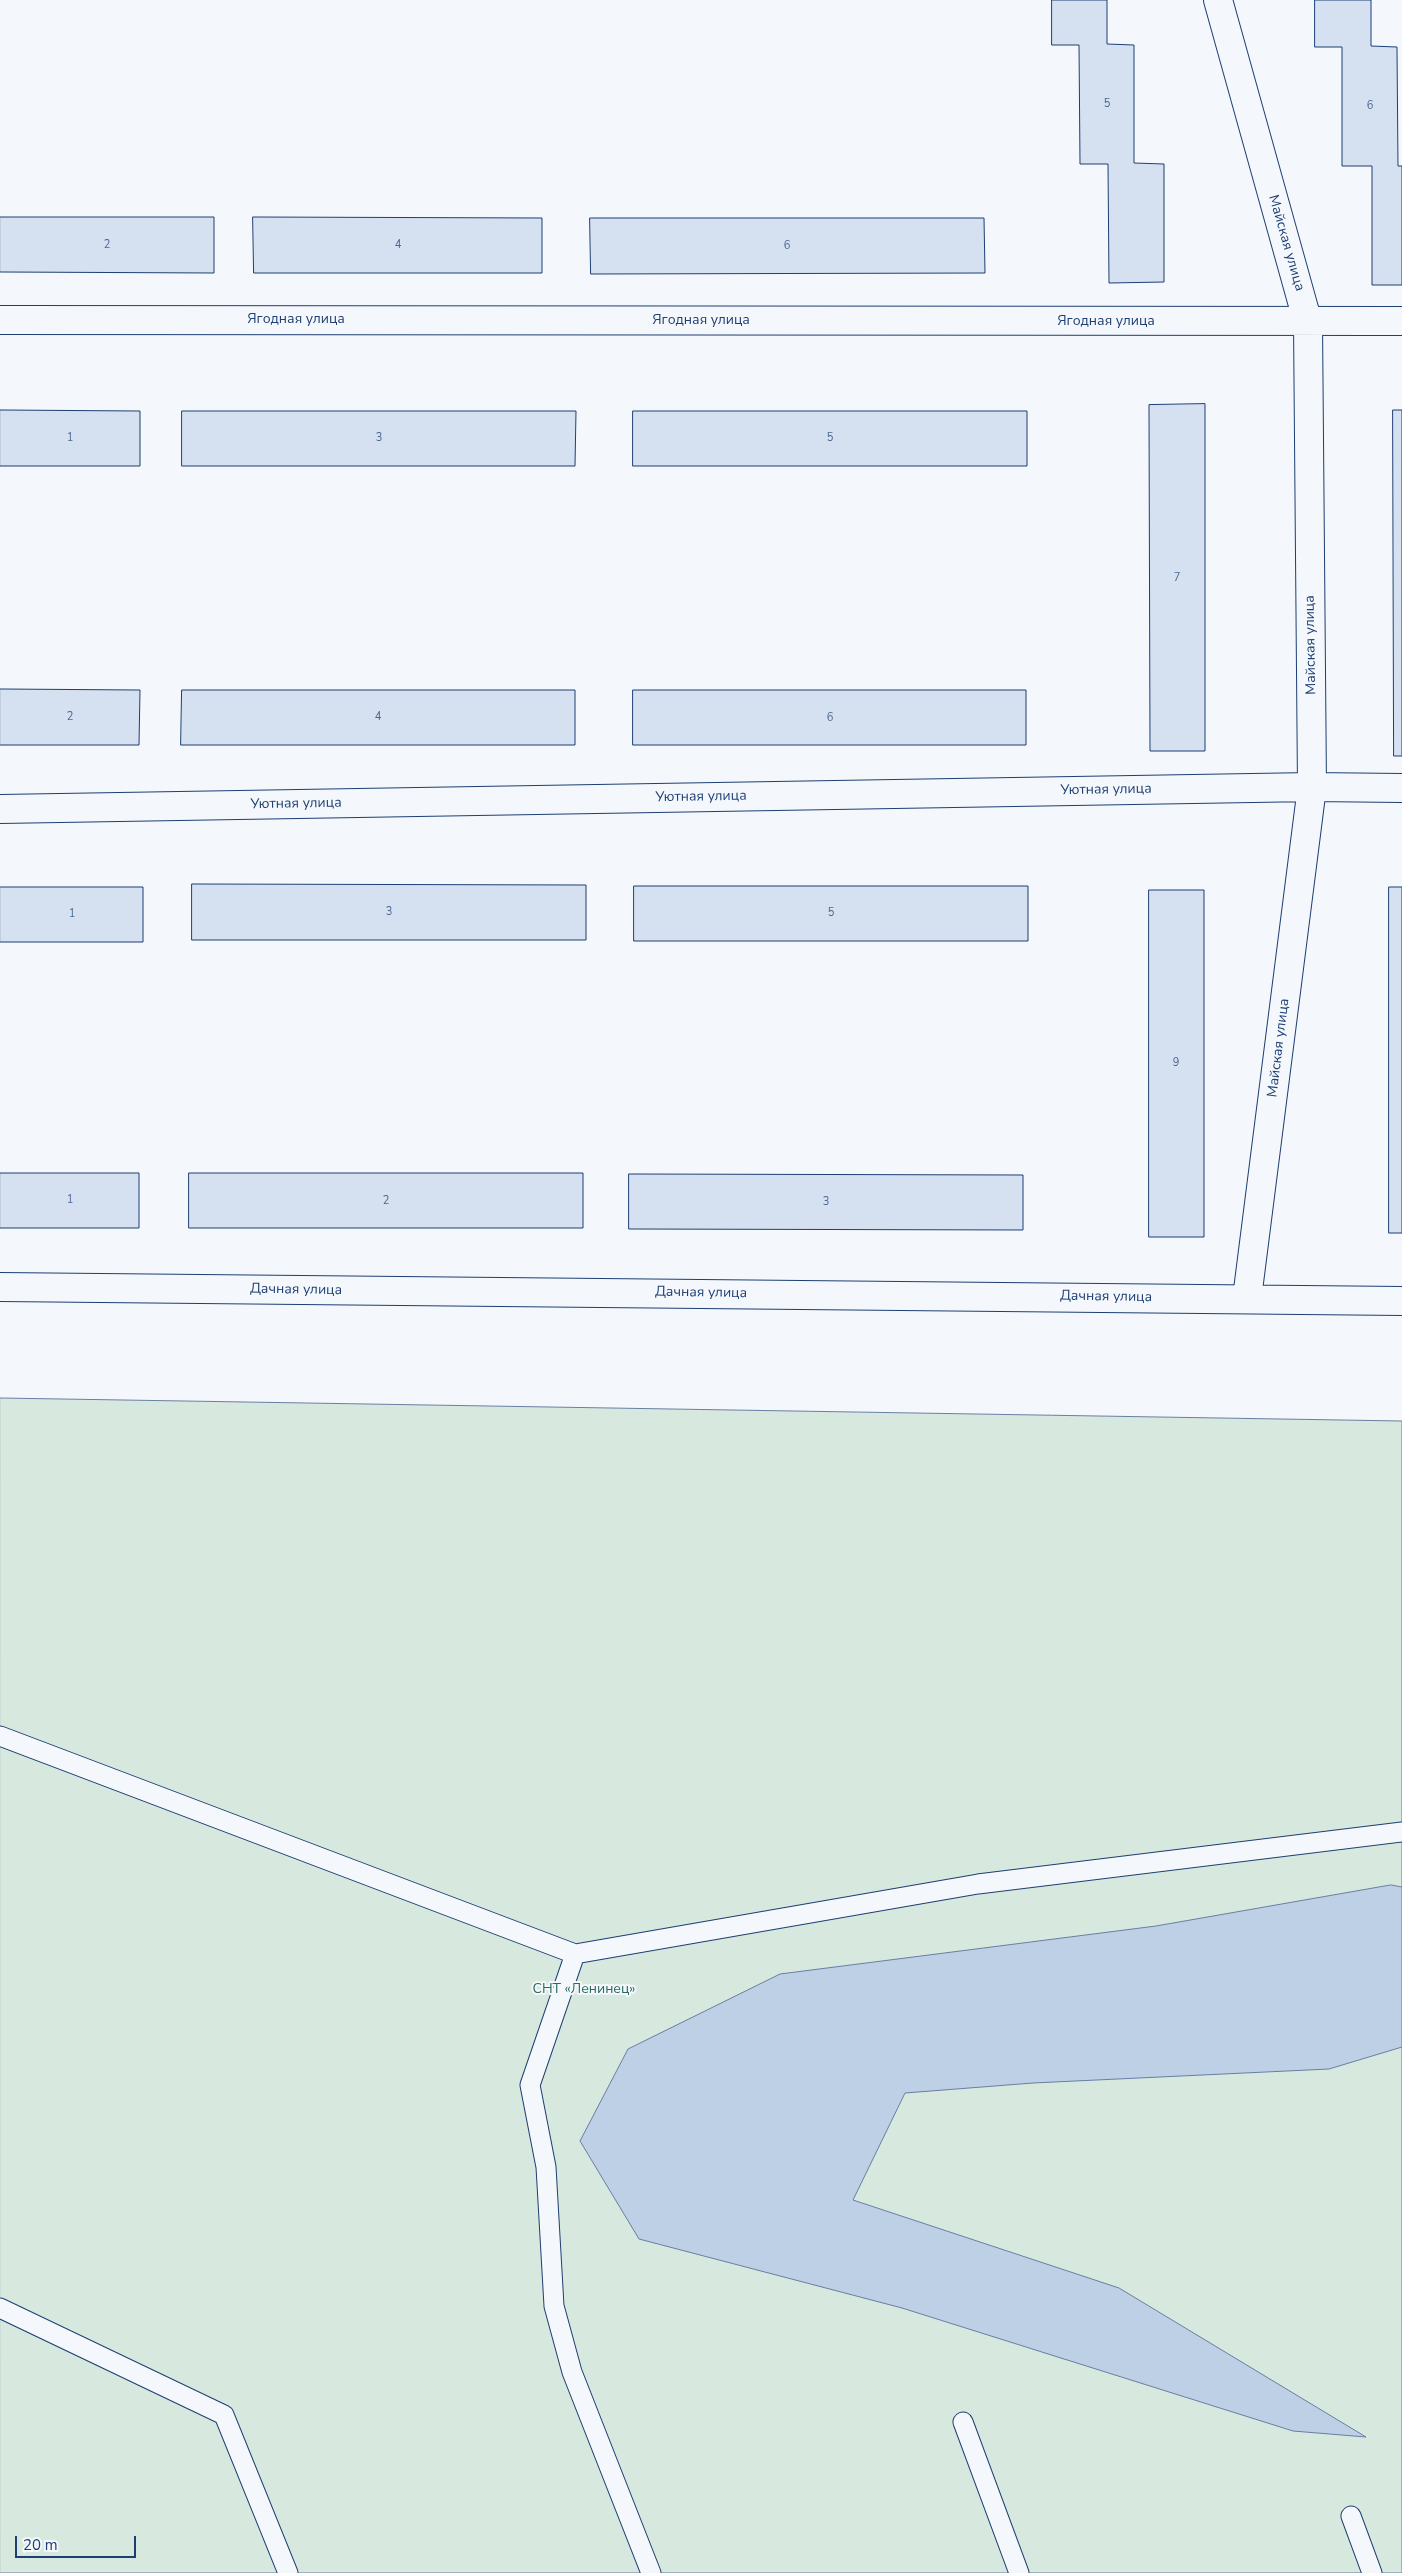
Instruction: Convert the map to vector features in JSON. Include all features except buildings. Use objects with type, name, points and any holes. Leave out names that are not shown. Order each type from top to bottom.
[{"type":"street","name":"Майская улица","points":[[1218,0],[1308,322],[1312,786],[1247,1298]]},
{"type":"street","name":"Ягодная улица","points":[[0,320],[1402,321]]},
{"type":"street","name":"Уютная улица","points":[[0,809],[1312,786],[1402,788]]},
{"type":"street","name":"Дачная улица","points":[[0,1287],[1402,1301]]},
{"type":"lane","points":[[0,1736],[575,1954],[978,1884],[1402,1832]]},
{"type":"lane","points":[[575,1954],[530,2085],[546,2167],[554,2306],[572,2372],[650,2573]]},
{"type":"lane","points":[[0,2308],[224,2415],[288,2573]]},
{"type":"lane","points":[[963,2422],[1019,2573]]},
{"type":"lane","points":[[1350,2516],[1372,2573]]},
{"type":"green space","name":"СНТ «Ленинец»","points":[[0,1398],[1402,1421],[1402,2573],[0,2573]]},
{"type":"water","points":[[1391,1885],[1402,1887],[1402,2047],[1329,2069],[1033,2083],[905,2093],[853,2200],[1119,2288],[1366,2437],[1293,2431],[902,2308],[639,2239],[580,2141],[628,2049],[780,1974],[1156,1926]]}]
